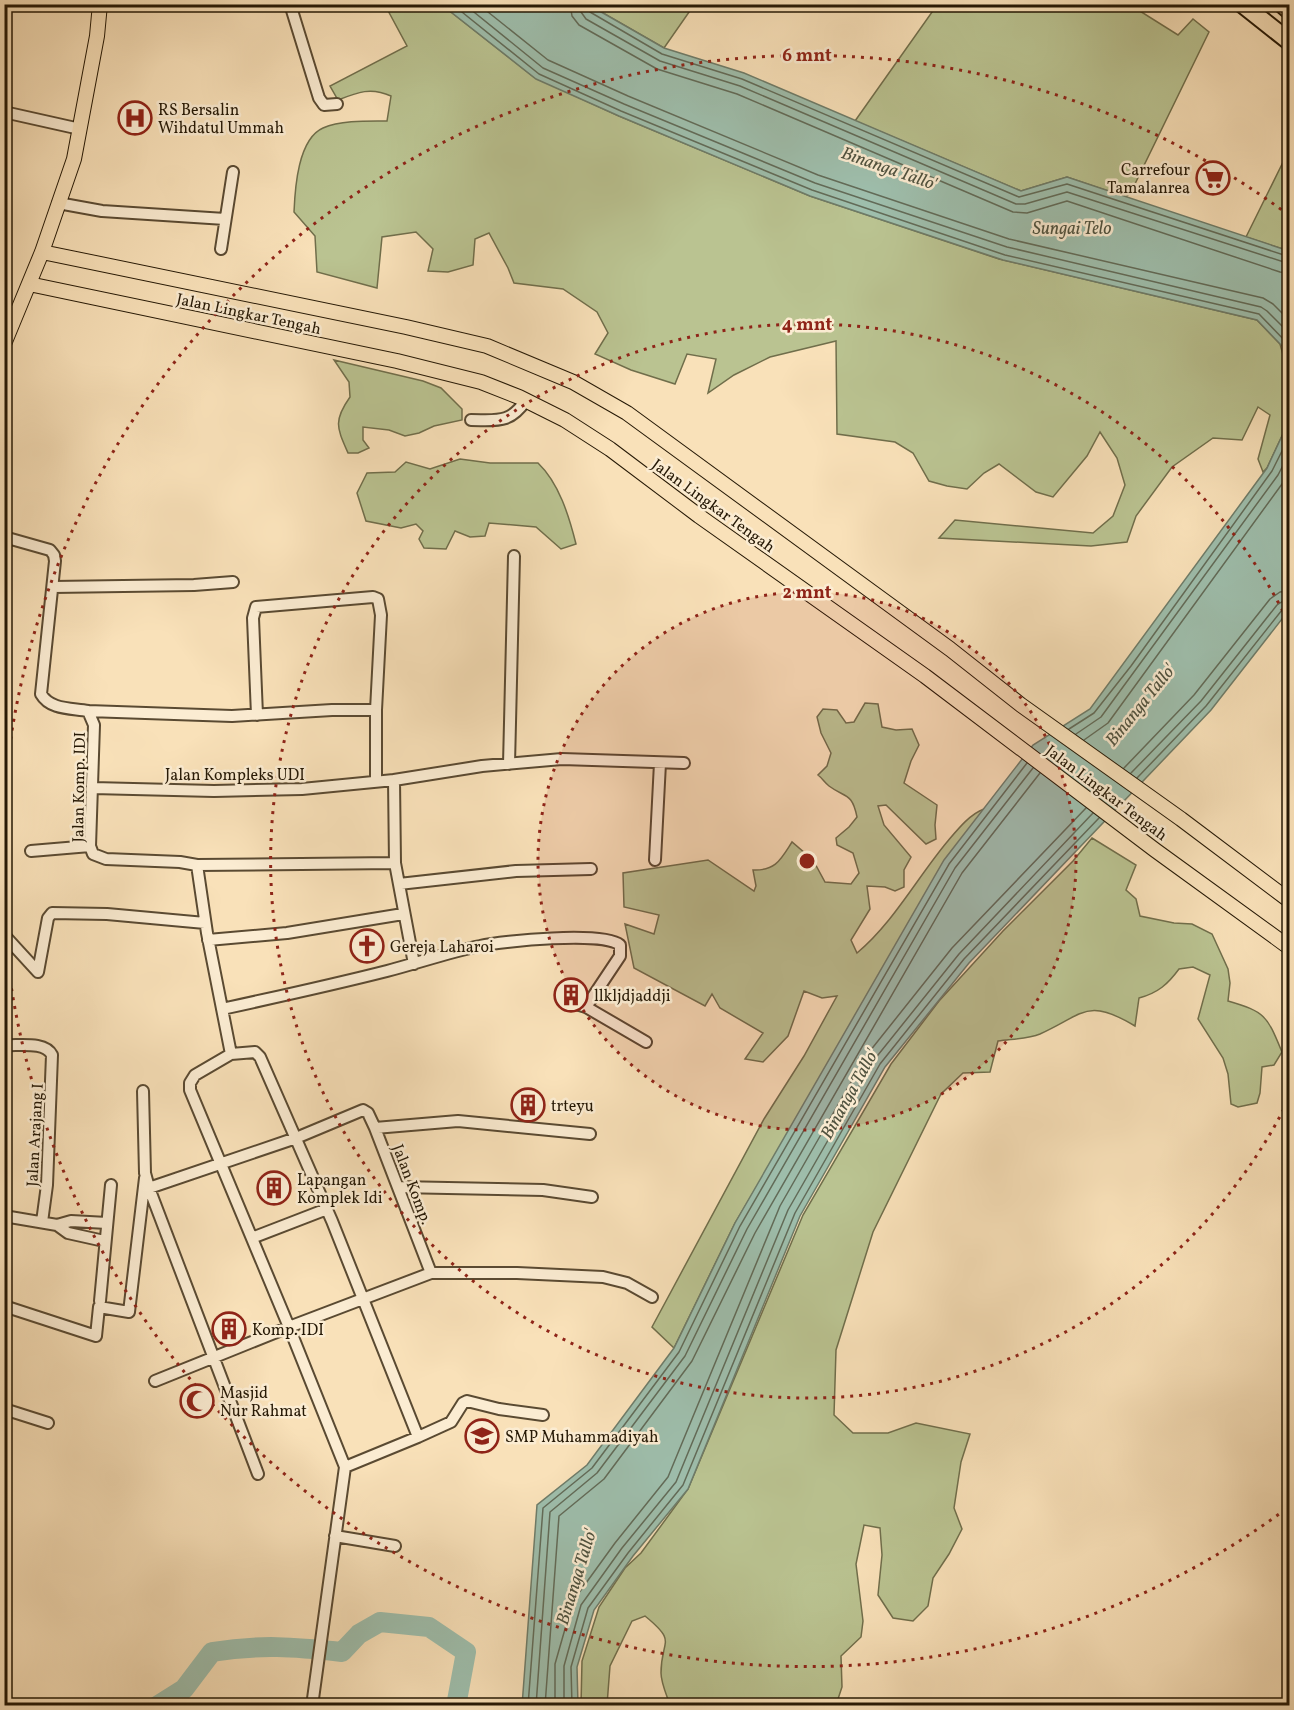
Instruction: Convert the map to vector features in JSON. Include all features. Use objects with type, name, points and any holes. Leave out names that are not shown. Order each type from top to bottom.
[{"type":"highway","points":[[1242,4],[1290,42]]},
{"type":"highway","points":[[1282,4],[1290,11]]},
{"type":"main road","points":[[4,344],[42,252],[74,159],[97,36],[100,4]]},
{"type":"main road","name":"Jalan Lingkar Tengah","points":[[42,252],[486,346],[573,382],[627,413],[1290,901]]},
{"type":"main road","name":"Jalan Lingkar Tengah","points":[[29,284],[397,361],[481,382],[526,400],[565,420],[610,449],[699,516],[916,669],[1155,850],[1290,948]]},
{"type":"street","points":[[290,4],[319,98],[324,105],[337,104]]},
{"type":"street","points":[[4,112],[80,129]]},
{"type":"street","points":[[221,249],[233,171]]},
{"type":"street","points":[[58,203],[102,211],[225,219]]},
{"type":"street","points":[[471,420],[506,419],[516,413],[526,400]]},
{"type":"street","name":"Jalan Komp. IDI","points":[[4,537],[50,550],[54,555],[53,587],[41,694],[51,705],[88,711],[94,725],[90,846],[93,854],[106,859],[180,862],[197,865],[395,863]]},
{"type":"street","points":[[509,764],[514,556]]},
{"type":"street","points":[[53,587],[233,582]]},
{"type":"street","points":[[257,715],[254,618],[256,608],[373,597],[378,599],[381,615],[376,710],[376,782]]},
{"type":"street","points":[[88,711],[232,716],[332,710],[376,710]]},
{"type":"street","name":"Jalan Kompleks UDI","points":[[93,788],[214,791],[302,789],[562,759],[684,763]]},
{"type":"street","points":[[655,860],[660,763]]},
{"type":"street","points":[[394,780],[395,863],[414,964]]},
{"type":"street","points":[[31,851],[90,846]]},
{"type":"street","points":[[197,865],[208,940],[231,1054]]},
{"type":"street","points":[[399,884],[516,871],[591,869]]},
{"type":"street","points":[[5,936],[38,972],[48,918],[52,913],[106,914],[205,923]]},
{"type":"street","points":[[208,940],[287,933],[403,914]]},
{"type":"street","points":[[222,1009],[501,942],[596,938],[616,942],[621,950],[620,956],[586,1007]]},
{"type":"street","points":[[573,1003],[586,1007],[646,1042]]},
{"type":"street","name":"Jalan Arajang I","points":[[4,1045],[43,1047],[49,1050],[53,1060],[47,1185],[42,1222]]},
{"type":"street","points":[[312,1706],[345,1467],[189,1087],[195,1075],[231,1054],[253,1052],[258,1054],[327,1209],[418,1437]]},
{"type":"street","points":[[4,1306],[96,1336],[99,1307],[129,1312],[147,1183],[143,1091]]},
{"type":"street","name":"Jalan Komp.","points":[[147,1183],[220,1164],[363,1110],[368,1113],[375,1128],[431,1273]]},
{"type":"street","points":[[375,1128],[458,1120],[590,1134]]},
{"type":"street","points":[[147,1183],[258,1474]]},
{"type":"street","points":[[100,1301],[111,1185]]},
{"type":"street","points":[[398,1187],[543,1190],[592,1197]]},
{"type":"street","points":[[252,1238],[327,1209]]},
{"type":"street","points":[[4,1216],[57,1225],[68,1233],[105,1241]]},
{"type":"street","points":[[57,1225],[71,1221],[107,1223]]},
{"type":"street","points":[[155,1381],[431,1273],[517,1273],[603,1277],[627,1283],[652,1297]]},
{"type":"street","points":[[345,1467],[451,1422],[463,1403],[467,1401],[499,1409],[543,1415]]},
{"type":"street","points":[[4,1409],[48,1423]]},
{"type":"street","points":[[335,1536],[395,1546]]},
{"type":"green space","points":[[385,5],[442,5],[534,77],[619,116],[810,196],[999,259],[1257,320],[1280,344],[1289,376],[1289,421],[1267,468],[1263,472],[1258,459],[1270,415],[1258,407],[1242,440],[1213,438],[1172,467],[1136,516],[1127,542],[1091,546],[939,538],[955,520],[1093,533],[1113,516],[1125,485],[1117,458],[1100,432],[1087,456],[1053,497],[1036,492],[999,464],[984,473],[967,489],[929,481],[913,453],[895,442],[837,434],[836,341],[770,357],[734,375],[708,393],[716,359],[687,354],[675,384],[631,370],[595,354],[608,333],[597,312],[563,289],[514,283],[489,233],[475,239],[473,265],[448,272],[428,271],[433,249],[416,232],[382,237],[377,288],[317,272],[315,236],[294,212],[295,190],[303,153],[315,134],[330,125],[346,122],[387,121],[391,96],[371,91],[338,100],[330,86],[407,46]]},
{"type":"green space","points":[[589,5],[694,5],[664,48]]},
{"type":"green space","points":[[937,5],[1137,5],[1135,8],[1178,35],[1193,19],[1209,32],[1131,192],[1126,197],[1067,177],[1021,191],[855,121]]},
{"type":"green space","points":[[1289,150],[1289,251],[1246,237]]},
{"type":"green space","points":[[334,360],[423,381],[441,388],[462,409],[462,420],[405,436],[389,430],[363,427],[363,440],[369,448],[358,453],[348,453],[338,425],[341,412],[350,397],[349,382]]},
{"type":"green space","points":[[460,459],[490,463],[538,463],[557,490],[576,544],[561,549],[536,527],[489,523],[485,536],[470,537],[455,531],[446,549],[424,548],[419,539],[423,531],[416,524],[401,528],[366,521],[357,493],[367,473],[395,472],[406,462],[430,469]]},
{"type":"green space","points":[[865,703],[878,704],[882,727],[896,730],[912,729],[919,745],[904,783],[937,805],[936,839],[926,844],[886,805],[878,806],[884,825],[911,857],[904,870],[904,887],[895,891],[885,887],[867,886],[870,909],[851,940],[857,953],[882,928],[955,832],[969,818],[984,809],[735,1223],[674,1348],[652,1327],[764,1119],[804,1056],[837,996],[822,998],[804,991],[788,1036],[763,1062],[745,1059],[763,1033],[720,1008],[712,994],[705,1006],[634,968],[625,924],[654,934],[659,915],[624,907],[623,873],[708,860],[754,891],[756,886],[753,870],[773,866],[781,859],[792,842],[813,860],[825,882],[851,884],[859,873],[853,853],[837,845],[836,838],[857,817],[850,799],[829,786],[818,775],[827,766],[831,753],[821,733],[817,717],[823,709],[837,710],[846,723],[854,722]]},
{"type":"green space","points":[[1092,838],[1136,865],[1126,890],[1136,899],[1140,916],[1192,924],[1212,934],[1228,969],[1230,983],[1228,1001],[1258,1012],[1273,1030],[1282,1052],[1274,1065],[1262,1067],[1257,1103],[1238,1107],[1231,1104],[1228,1074],[1223,1058],[1198,1019],[1210,975],[1193,967],[1179,969],[1162,987],[1139,998],[1135,1026],[1106,1012],[1095,1011],[1077,1015],[1035,1036],[998,1041],[990,1072],[963,1073],[941,1094],[873,1232],[836,1350],[834,1415],[853,1433],[888,1433],[916,1423],[970,1434],[961,1462],[954,1508],[962,1529],[933,1578],[928,1606],[913,1621],[893,1618],[878,1595],[882,1555],[880,1528],[864,1525],[856,1564],[863,1621],[861,1637],[841,1656],[842,1687],[836,1705],[670,1705],[661,1677],[665,1637],[645,1616],[632,1621],[610,1666],[607,1705],[581,1706],[582,1661],[599,1607],[625,1568],[641,1553],[688,1489],[803,1215],[891,1064],[939,1001],[1003,931],[1073,861]]},
{"type":"water","name":"Sungai Telo","points":[[442,5],[589,5],[664,48],[744,73],[1021,191],[1067,177],[1289,251],[1289,371],[1284,348],[1257,320],[1003,260],[810,196],[536,79]]},
{"type":"water","name":"Binanga Tallo'","points":[[1289,421],[1289,610],[1211,710],[969,963],[885,1067],[800,1216],[688,1489],[633,1556],[594,1610],[577,1667],[578,1705],[522,1706],[537,1505],[587,1465],[674,1348],[735,1223],[944,860],[1033,745],[1090,709],[1267,468]]},
{"type":"waterway","points":[[4,24],[7,4]]},
{"type":"waterway","points":[[157,1706],[184,1689],[212,1652],[277,1647],[342,1652],[359,1634],[380,1622],[429,1627],[466,1652],[456,1706]]},
{"type":"place","name":"RS Bersalin Wihdatul Ummah","points":[[135,118]]},
{"type":"place","name":"Carrefour Tamalanrea","points":[[1213,178]]},
{"type":"place","name":"Gereja Laharoi","points":[[367,946]]},
{"type":"place","name":"llkljdjaddji","points":[[571,995]]},
{"type":"place","name":"trteyu","points":[[528,1105]]},
{"type":"place","name":"Lapangan Komplek Idi","points":[[274,1188]]},
{"type":"place","name":"Komp. IDI","points":[[229,1329]]},
{"type":"place","name":"Masjid Nur Rahmat","points":[[197,1401]]},
{"type":"place","name":"SMP Muhammadiyah","points":[[482,1436]]}]
